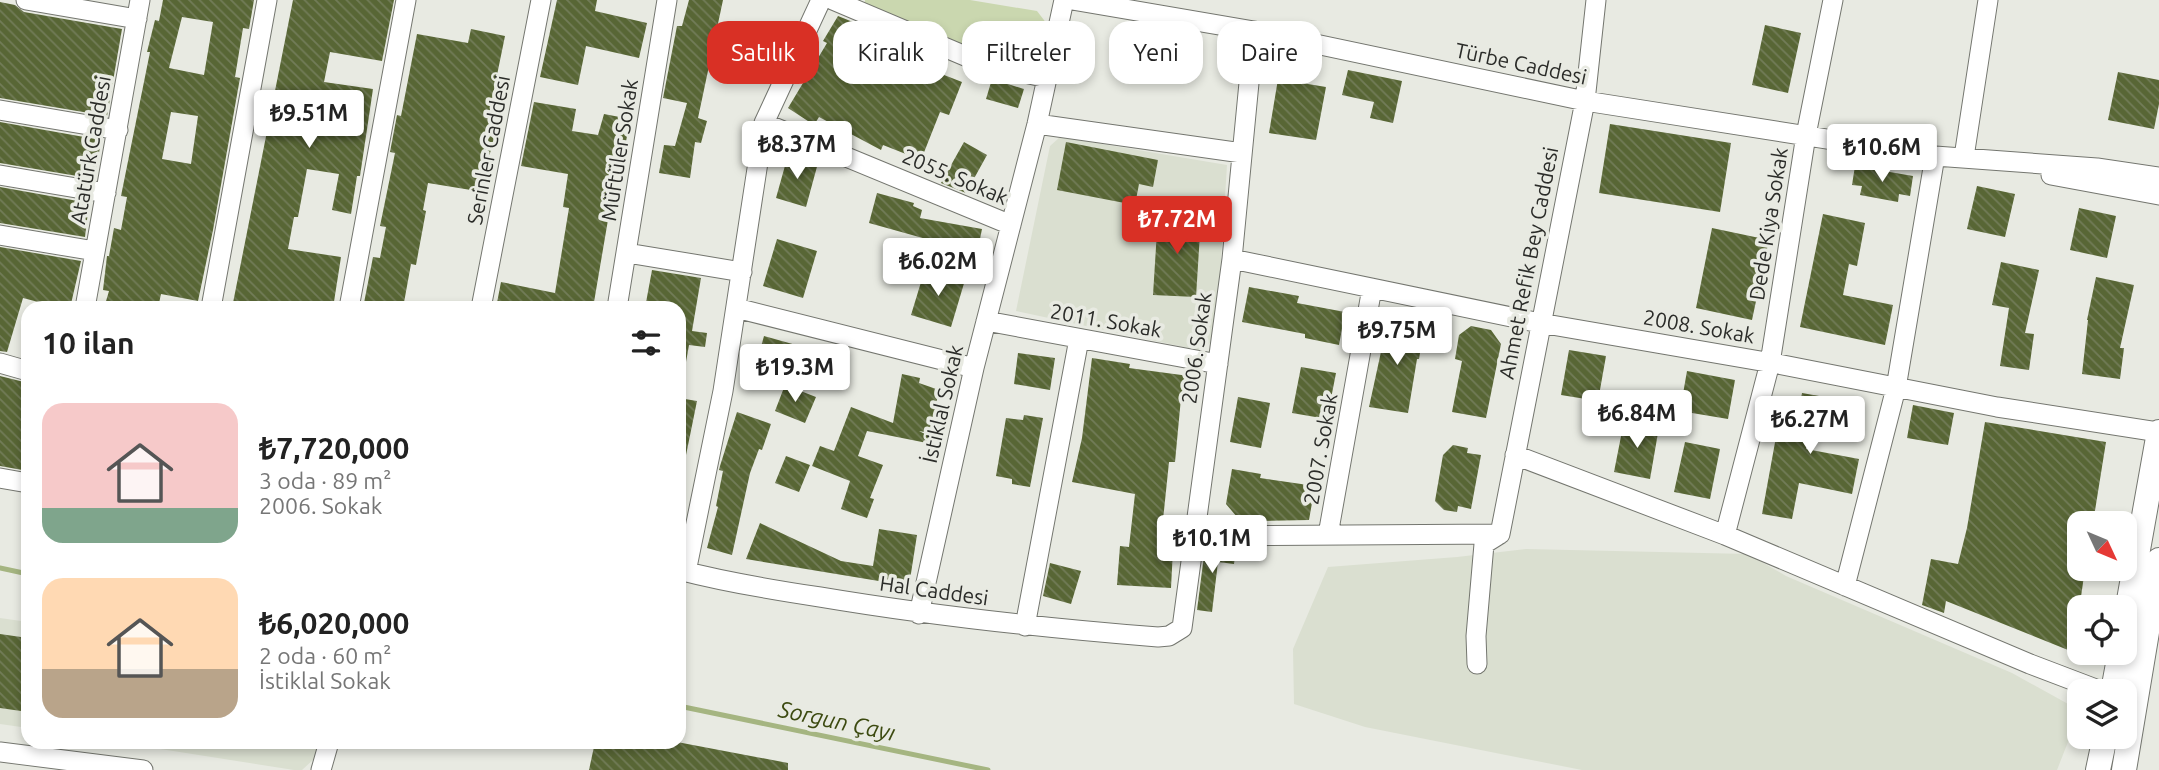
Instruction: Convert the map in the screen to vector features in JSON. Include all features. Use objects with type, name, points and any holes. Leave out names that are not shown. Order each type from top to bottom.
[{"type":"main road","points":[[2130,595],[2159,432]]},
{"type":"main road","points":[[2124,770],[2157,582]]},
{"type":"main road","points":[[2098,770],[2102,749]]},
{"type":"street","points":[[26,0],[138,9]]},
{"type":"street","points":[[212,301],[267,0]]},
{"type":"street","points":[[350,301],[407,0]]},
{"type":"street","name":"Serinler Caddesi","points":[[482,301],[541,0]]},
{"type":"street","name":"Müftüler Sokak","points":[[618,301],[667,0]]},
{"type":"street","points":[[686,559],[709,467],[764,122],[821,0]]},
{"type":"street","points":[[833,0],[962,55]]},
{"type":"street","name":"İstiklal Sokak","points":[[1059,21],[1064,0]]},
{"type":"street","name":"Türbe Caddesi","points":[[1072,0],[1217,25]]},
{"type":"street","name":"Ahmet Refik Bey Caddesi","points":[[1500,534],[1585,101],[1596,0]]},
{"type":"street","name":"Dede Kiya Sokak","points":[[1725,535],[1770,363],[1806,135],[1833,0]]},
{"type":"street","points":[[1964,157],[1989,0]]},
{"type":"street","name":"Atatürk Caddesi","points":[[86,301],[138,9]]},
{"type":"street","name":"Türbe Caddesi","points":[[1322,46],[1585,101],[1936,156],[2159,177]]},
{"type":"street","name":"İstiklal Sokak","points":[[919,614],[974,368],[1046,84]]},
{"type":"street","name":"2006. Sokak","points":[[1182,628],[1232,259],[1249,84]]},
{"type":"street","points":[[0,110],[118,130]]},
{"type":"street","name":"2055. Sokak","points":[[764,122],[1011,225]]},
{"type":"street","points":[[1037,124],[1242,153]]},
{"type":"street","points":[[1845,586],[1896,387],[1936,156]]},
{"type":"street","name":"Türbe Caddesi","points":[[1964,157],[2159,195]]},
{"type":"street","points":[[2129,173],[2159,160]]},
{"type":"street","points":[[0,175],[106,193]]},
{"type":"street","points":[[2111,186],[2154,205],[2159,212]]},
{"type":"street","points":[[0,235],[95,251]]},
{"type":"street","points":[[627,253],[742,272]]},
{"type":"street","name":"2008. Sokak","points":[[1232,259],[1540,323],[1770,363],[1997,407],[2159,432]]},
{"type":"street","name":"2007. Sokak","points":[[1328,536],[1372,288]]},
{"type":"street","points":[[736,308],[974,368]]},
{"type":"street","name":"2011. Sokak","points":[[986,321],[1218,364]]},
{"type":"street","points":[[1025,626],[1079,339]]},
{"type":"street","points":[[0,363],[21,370]]},
{"type":"street","points":[[1515,455],[1725,535],[2072,679]]},
{"type":"street","points":[[0,478],[21,482]]},
{"type":"street","points":[[1194,536],[1500,534]]},
{"type":"street","points":[[1477,664],[1476,636],[1484,544],[1500,534]]},
{"type":"street","name":"Hal Caddesi","points":[[686,572],[919,614],[1158,637],[1169,636],[1182,628]]},
{"type":"street","points":[[320,770],[327,749]]},
{"type":"street","points":[[0,752],[144,770]]},
{"type":"shaded area","points":[[1060,137],[1227,165],[1216,340],[1198,350],[1016,311],[1050,146]]},
{"type":"shaded area","points":[[1526,549],[1748,554],[1786,576],[2012,673],[2067,703],[2067,745],[2057,770],[1582,770],[1365,727],[1294,704],[1293,649],[1328,567]]},
{"type":"shaded area","points":[[0,618],[21,621],[21,727],[0,724]]},
{"type":"shaded area","points":[[160,749],[316,749],[314,759],[302,770]]},
{"type":"green space","points":[[865,0],[970,0],[1037,11],[1045,21],[962,21],[962,47],[948,41],[948,21],[899,21],[864,7]]},
{"type":"building","points":[[163,0],[254,0],[249,29],[243,28],[235,77],[240,78],[198,301],[161,294],[160,301],[106,301],[109,291],[103,290],[107,256],[114,228],[121,230],[127,197],[121,196],[155,20],[159,21]],"holes":[[[182,17],[213,22],[204,75],[169,68]],[[171,112],[198,116],[191,164],[162,159]]]},
{"type":"building","points":[[293,0],[394,0],[382,61],[330,52],[324,82],[373,89],[360,176],[357,176],[351,214],[332,210],[339,174],[307,169],[298,217],[294,217],[288,249],[341,257],[334,301],[233,301]]},
{"type":"building","points":[[557,0],[597,0],[595,11],[647,23],[639,58],[586,46],[578,85],[540,77]]},
{"type":"building","points":[[689,0],[723,0],[719,21],[707,21],[707,76],[698,118],[707,121],[701,143],[695,142],[690,178],[659,173],[664,145],[675,146],[687,103],[663,98],[677,26],[682,26]]},
{"type":"building","points":[[0,2],[15,5],[24,12],[122,29],[107,116],[0,98]]},
{"type":"building","points":[[838,16],[850,21],[835,21]]},
{"type":"building","points":[[833,24],[833,84],[948,84],[948,77],[962,82],[949,115],[940,112],[921,160],[883,145],[881,150],[819,117],[814,125],[788,108],[802,84],[819,84],[819,56],[827,43],[823,41]]},
{"type":"building","points":[[1765,25],[1801,33],[1788,93],[1752,85]]},
{"type":"building","points":[[471,29],[505,36],[488,119],[499,122],[488,160],[482,158],[477,191],[428,183],[416,265],[411,264],[404,301],[364,301],[373,257],[380,258],[386,227],[380,226],[395,153],[390,152],[397,115],[401,116],[417,34],[468,43]]},
{"type":"building","points":[[1348,70],[1402,81],[1393,123],[1370,118],[1374,102],[1342,95]]},
{"type":"building","points":[[2118,72],[2159,80],[2159,104],[2154,129],[2108,120]]},
{"type":"building","points":[[990,84],[1008,84],[1024,89],[1018,108],[986,99]]},
{"type":"building","points":[[1277,84],[1326,87],[1316,140],[1269,133]]},
{"type":"building","points":[[534,102],[576,109],[572,131],[598,135],[604,114],[630,119],[613,215],[609,214],[594,301],[497,301],[501,282],[555,293],[569,208],[563,207],[568,174],[521,166]]},
{"type":"building","points":[[0,122],[101,140],[95,179],[0,163]]},
{"type":"building","points":[[1610,124],[1731,143],[1720,212],[1599,193]]},
{"type":"building","points":[[964,142],[987,155],[966,193],[941,183]]},
{"type":"building","points":[[1066,142],[1158,160],[1153,187],[1139,184],[1135,205],[1057,190]]},
{"type":"building","points":[[788,155],[818,163],[806,207],[776,198]]},
{"type":"building","points":[[1855,166],[1913,176],[1910,196],[1899,194],[1898,202],[1860,195],[1862,186],[1852,185]]},
{"type":"building","points":[[1977,186],[2015,194],[2005,237],[1967,229]]},
{"type":"building","points":[[0,187],[89,203],[85,237],[0,223]]},
{"type":"building","points":[[877,193],[914,203],[913,206],[922,210],[920,218],[982,229],[978,249],[937,242],[869,223]]},
{"type":"building","points":[[2079,208],[2116,216],[2107,258],[2070,250]]},
{"type":"building","points":[[1823,214],[1865,223],[1857,266],[1849,264],[1843,295],[1893,305],[1885,345],[1800,327]]},
{"type":"building","points":[[1158,215],[1201,217],[1196,297],[1153,295]]},
{"type":"building","points":[[1712,228],[1769,240],[1752,320],[1696,308]]},
{"type":"building","points":[[777,239],[817,251],[803,298],[763,286]]},
{"type":"building","points":[[0,247],[81,261],[72,301],[34,301],[23,298],[7,352],[0,351]]},
{"type":"building","points":[[2001,262],[2039,270],[2025,333],[2034,334],[2029,370],[2000,366],[2009,308],[1992,305]]},
{"type":"building","points":[[925,269],[965,280],[951,327],[911,315]]},
{"type":"building","points":[[652,270],[701,278],[692,331],[707,333],[705,347],[689,345],[686,362],[686,301],[646,301]]},
{"type":"building","points":[[2096,277],[2134,285],[2120,348],[2124,348],[2120,379],[2082,374],[2087,320]]},
{"type":"building","points":[[1249,287],[1299,296],[1297,303],[1345,312],[1339,345],[1305,338],[1305,334],[1242,322]]},
{"type":"building","points":[[1382,321],[1424,329],[1408,413],[1369,407],[1384,338],[1380,333]]},
{"type":"building","points":[[1471,326],[1491,330],[1501,344],[1486,418],[1452,412],[1462,361],[1455,359],[1459,335]]},
{"type":"building","points":[[764,336],[796,345],[790,370],[757,361]]},
{"type":"building","points":[[1569,350],[1606,356],[1598,401],[1561,395]]},
{"type":"building","points":[[1018,353],[1055,358],[1050,390],[1014,384]]},
{"type":"building","points":[[1092,358],[1130,364],[1129,368],[1189,376],[1186,399],[1181,398],[1175,462],[1169,462],[1160,549],[1173,549],[1171,588],[1117,585],[1120,546],[1129,547],[1135,494],[1072,482],[1082,438]]},
{"type":"building","points":[[1301,367],[1336,373],[1327,419],[1292,413]]},
{"type":"building","points":[[1687,371],[1735,380],[1728,419],[1680,411]]},
{"type":"building","points":[[902,374],[920,378],[919,383],[939,390],[930,433],[919,431],[929,436],[927,443],[867,431],[858,456],[883,465],[870,498],[874,499],[867,518],[841,509],[850,481],[812,466],[820,446],[834,451],[851,407],[893,423]]},
{"type":"building","points":[[0,376],[21,381],[21,470],[0,466]]},
{"type":"building","points":[[785,385],[816,397],[805,423],[775,411]]},
{"type":"building","points":[[1802,393],[1859,403],[1854,431],[1811,424],[1806,449],[1859,459],[1852,494],[1799,483],[1792,519],[1762,514],[1776,437],[1793,440]]},
{"type":"building","points":[[1238,397],[1270,403],[1261,448],[1230,442]]},
{"type":"building","points":[[686,399],[697,401],[686,455]]},
{"type":"building","points":[[1913,405],[1954,413],[1948,445],[1907,438]]},
{"type":"building","points":[[737,412],[771,424],[750,473],[732,555],[707,548],[718,507],[716,506],[723,471],[719,470]]},
{"type":"building","points":[[1024,415],[1043,418],[1030,487],[1012,484],[1012,479],[996,476],[1006,418],[1023,420]]},
{"type":"building","points":[[1624,421],[1659,427],[1650,479],[1614,472]]},
{"type":"building","points":[[1985,422],[2106,442],[2095,511],[2067,511],[2067,581],[2083,581],[2081,595],[2067,595],[2067,650],[1946,601],[1944,613],[1922,605],[1931,559],[1958,564],[1967,528]]},
{"type":"building","points":[[1685,442],[1720,449],[1710,499],[1674,492]]},
{"type":"building","points":[[1453,445],[1468,448],[1467,453],[1481,455],[1471,509],[1458,506],[1457,512],[1444,510],[1435,501],[1443,455]]},
{"type":"building","points":[[786,456],[810,465],[799,492],[775,483]]},
{"type":"building","points":[[1232,469],[1261,474],[1260,478],[1315,486],[1309,520],[1263,521],[1237,517],[1226,504]]},
{"type":"building","points":[[760,523],[841,561],[873,566],[879,529],[917,535],[909,586],[746,559]]},
{"type":"building","points":[[1205,548],[1236,548],[1234,564],[1218,562],[1212,612],[1197,610]]},
{"type":"building","points":[[1050,563],[1081,571],[1071,604],[1043,596]]},
{"type":"building","points":[[0,634],[21,637],[21,711],[0,708]]},
{"type":"building","points":[[686,744],[788,763],[788,770],[589,770],[594,749],[686,749]]},
{"type":"waterway","name":"Sorgun Çayı","points":[[0,568],[21,572]]},
{"type":"waterway","name":"Sorgun Çayı","points":[[686,707],[988,770]]}]
